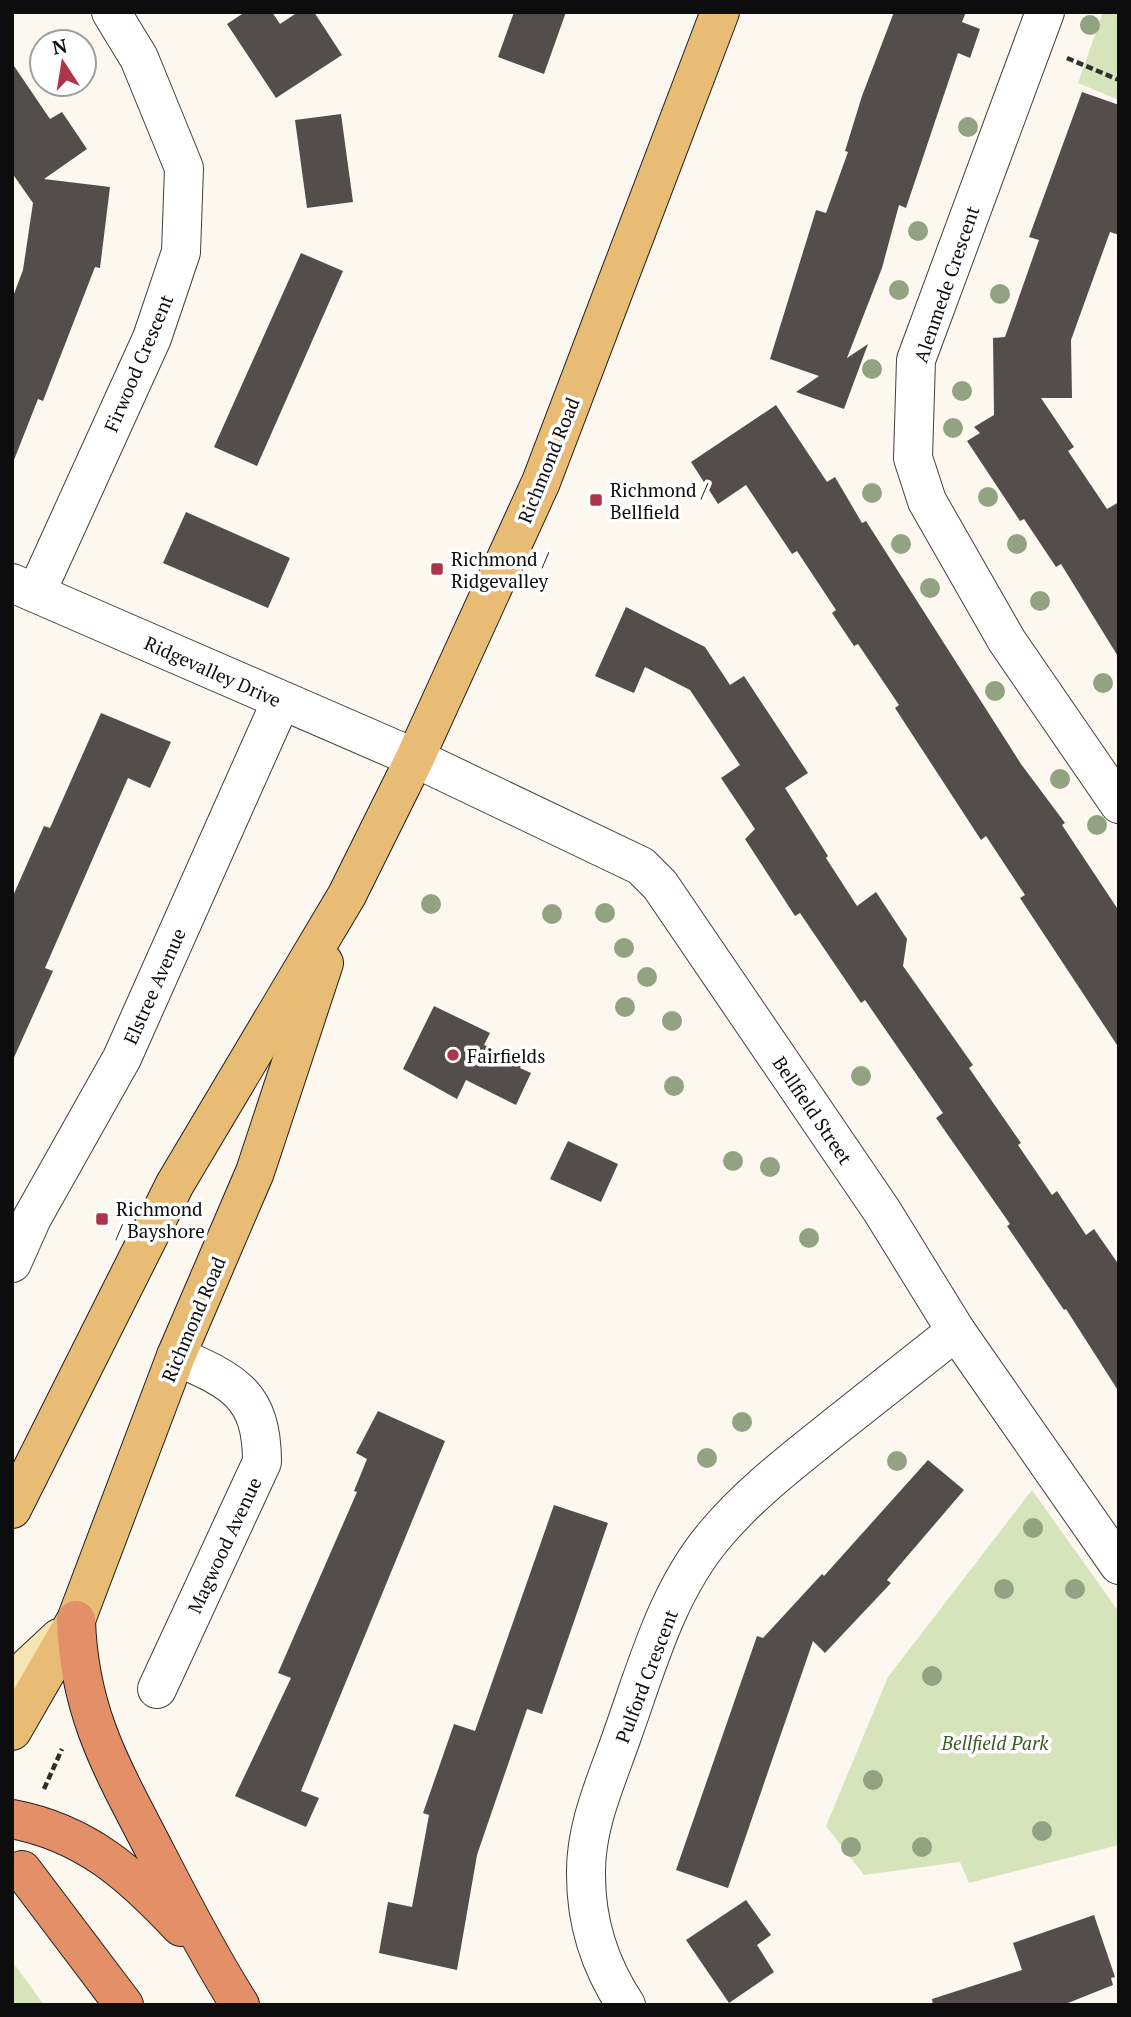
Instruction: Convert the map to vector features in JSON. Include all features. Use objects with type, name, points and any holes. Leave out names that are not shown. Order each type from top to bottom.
[{"type":"highway","points":[[76,1620],[82,1686],[103,1751],[211,1959],[240,2005]]},
{"type":"highway","points":[[12,1819],[55,1829],[125,1870],[211,1959]]},
{"type":"highway","points":[[22,1870],[124,2005]]},
{"type":"main road","name":"Richmond Road","points":[[12,1509],[175,1184],[346,895],[415,758],[541,482],[720,12]]},
{"type":"main road","name":"Richmond Road","points":[[12,1731],[76,1620],[176,1356],[256,1172],[346,895]]},
{"type":"main road","points":[[12,1472],[48,1433]]},
{"type":"main road","points":[[12,1682],[76,1620]]},
{"type":"street","name":"Firwood Crescent","points":[[25,587],[152,338],[181,252],[184,168],[139,58],[111,12]]},
{"type":"street","name":"Alenmede Crescent","points":[[1040,28],[916,360],[913,458],[927,501],[1007,640],[1119,804]]},
{"type":"street","name":"Ridgevalley Drive","points":[[25,587],[415,758]]},
{"type":"street","name":"Elstree Avenue","points":[[12,1263],[32,1218],[122,1058],[281,701]]},
{"type":"street","name":"Bellfield Street","points":[[415,758],[641,866],[660,885],[882,1211],[956,1331],[1119,1565]]},
{"type":"street","name":"Pulford Crescent","points":[[626,2005],[613,1985],[597,1949],[589,1913],[586,1875],[589,1830],[658,1635],[681,1588],[711,1539],[747,1499],[956,1331]]},
{"type":"street","name":"Magwood Avenue","points":[[157,1689],[262,1461],[262,1436],[256,1413],[243,1392],[220,1375],[176,1356]]},
{"type":"path","points":[[1040,28],[1119,80]]},
{"type":"path","points":[[42,1796],[65,1741]]},
{"type":"green space","points":[[1103,12],[1119,12],[1119,100],[1078,83]]},
{"type":"green space","name":"Bellfield Park","points":[[1032,1490],[1119,1612],[1119,1845],[969,1883],[960,1862],[864,1875],[826,1826],[888,1677]]},
{"type":"green space","points":[[12,1961],[44,2005],[12,2005]]},
{"type":"building","points":[[245,12],[272,12],[280,24],[298,12],[314,12],[342,55],[276,98],[227,24]]},
{"type":"building","points":[[514,12],[566,12],[544,74],[498,57]]},
{"type":"building","points":[[894,12],[966,12],[962,22],[980,29],[970,58],[958,53],[906,208],[899,205],[882,268],[847,358],[868,344],[844,409],[796,392],[819,376],[770,359],[816,210],[826,213],[848,152],[845,151],[862,96]]},
{"type":"building","points":[[12,63],[28,87],[28,98],[36,98],[50,119],[62,112],[87,149],[44,179],[110,187],[100,268],[95,267],[43,401],[38,399],[14,460],[12,299],[23,270],[33,203],[12,173]]},
{"type":"building","points":[[1082,92],[1119,105],[1119,235],[1110,232],[1071,340],[1072,398],[1041,398],[1074,447],[1068,451],[1107,509],[1119,502],[1119,658],[1061,564],[1056,567],[1024,519],[1020,521],[967,441],[980,433],[974,427],[994,415],[993,338],[1005,337],[1039,240],[1029,237]]},
{"type":"building","points":[[341,114],[353,202],[307,208],[295,120]]},
{"type":"building","points":[[301,253],[343,271],[257,466],[214,447]]},
{"type":"building","points":[[776,405],[827,482],[835,477],[862,523],[866,521],[1021,764],[1065,823],[1062,825],[1119,911],[1119,1048],[1020,898],[1025,895],[986,836],[981,840],[895,708],[899,705],[858,644],[854,646],[832,613],[836,610],[797,551],[792,554],[746,485],[718,504],[691,462]]},
{"type":"building","points":[[186,512],[290,558],[268,608],[163,563]]},
{"type":"building","points":[[626,607],[705,647],[730,685],[744,676],[808,773],[785,788],[828,856],[826,858],[857,906],[876,892],[907,939],[903,966],[973,1065],[969,1068],[1021,1143],[1018,1145],[1052,1195],[1057,1191],[1086,1235],[1094,1229],[1119,1265],[1119,1392],[1066,1309],[1064,1310],[1007,1226],[1010,1224],[936,1118],[943,1113],[865,1000],[861,1003],[800,913],[795,916],[745,839],[755,829],[721,778],[740,765],[690,690],[645,667],[634,693],[595,676]]},
{"type":"building","points":[[101,713],[171,742],[150,788],[128,778],[45,968],[53,971],[12,1062],[12,898],[44,826],[50,828]]},
{"type":"building","name":"Fairfields","points":[[434,1006],[490,1033],[484,1045],[522,1064],[520,1068],[531,1073],[516,1105],[466,1080],[457,1099],[403,1069]]},
{"type":"building","points":[[568,1141],[618,1164],[601,1202],[550,1179]]},
{"type":"building","points":[[378,1411],[445,1441],[301,1791],[319,1798],[306,1827],[235,1796],[291,1678],[278,1673],[357,1492],[354,1491],[367,1459],[356,1453]]},
{"type":"building","points":[[928,1460],[964,1490],[887,1580],[891,1583],[825,1653],[813,1641],[728,1888],[676,1870],[757,1636],[763,1638],[822,1574],[824,1576]]},
{"type":"building","points":[[554,1505],[608,1523],[542,1714],[527,1709],[477,1855],[457,1970],[379,1953],[388,1902],[412,1907],[429,1815],[423,1813],[454,1724],[475,1731]]},
{"type":"building","points":[[746,1900],[771,1935],[757,1945],[774,1972],[729,2003],[686,1940]]},
{"type":"building","points":[[1094,1915],[1115,1977],[1111,1978],[1113,1985],[1063,2005],[933,2005],[932,1999],[1022,1970],[1013,1943]]},
{"type":"place","name":"Richmond / Bellfield","points":[[596,500]]},
{"type":"place","name":"Richmond / Ridgevalley","points":[[437,569]]},
{"type":"place","name":"Fairfields","points":[[453,1055]]},
{"type":"place","name":"Richmond / Bayshore","points":[[102,1219]]}]
